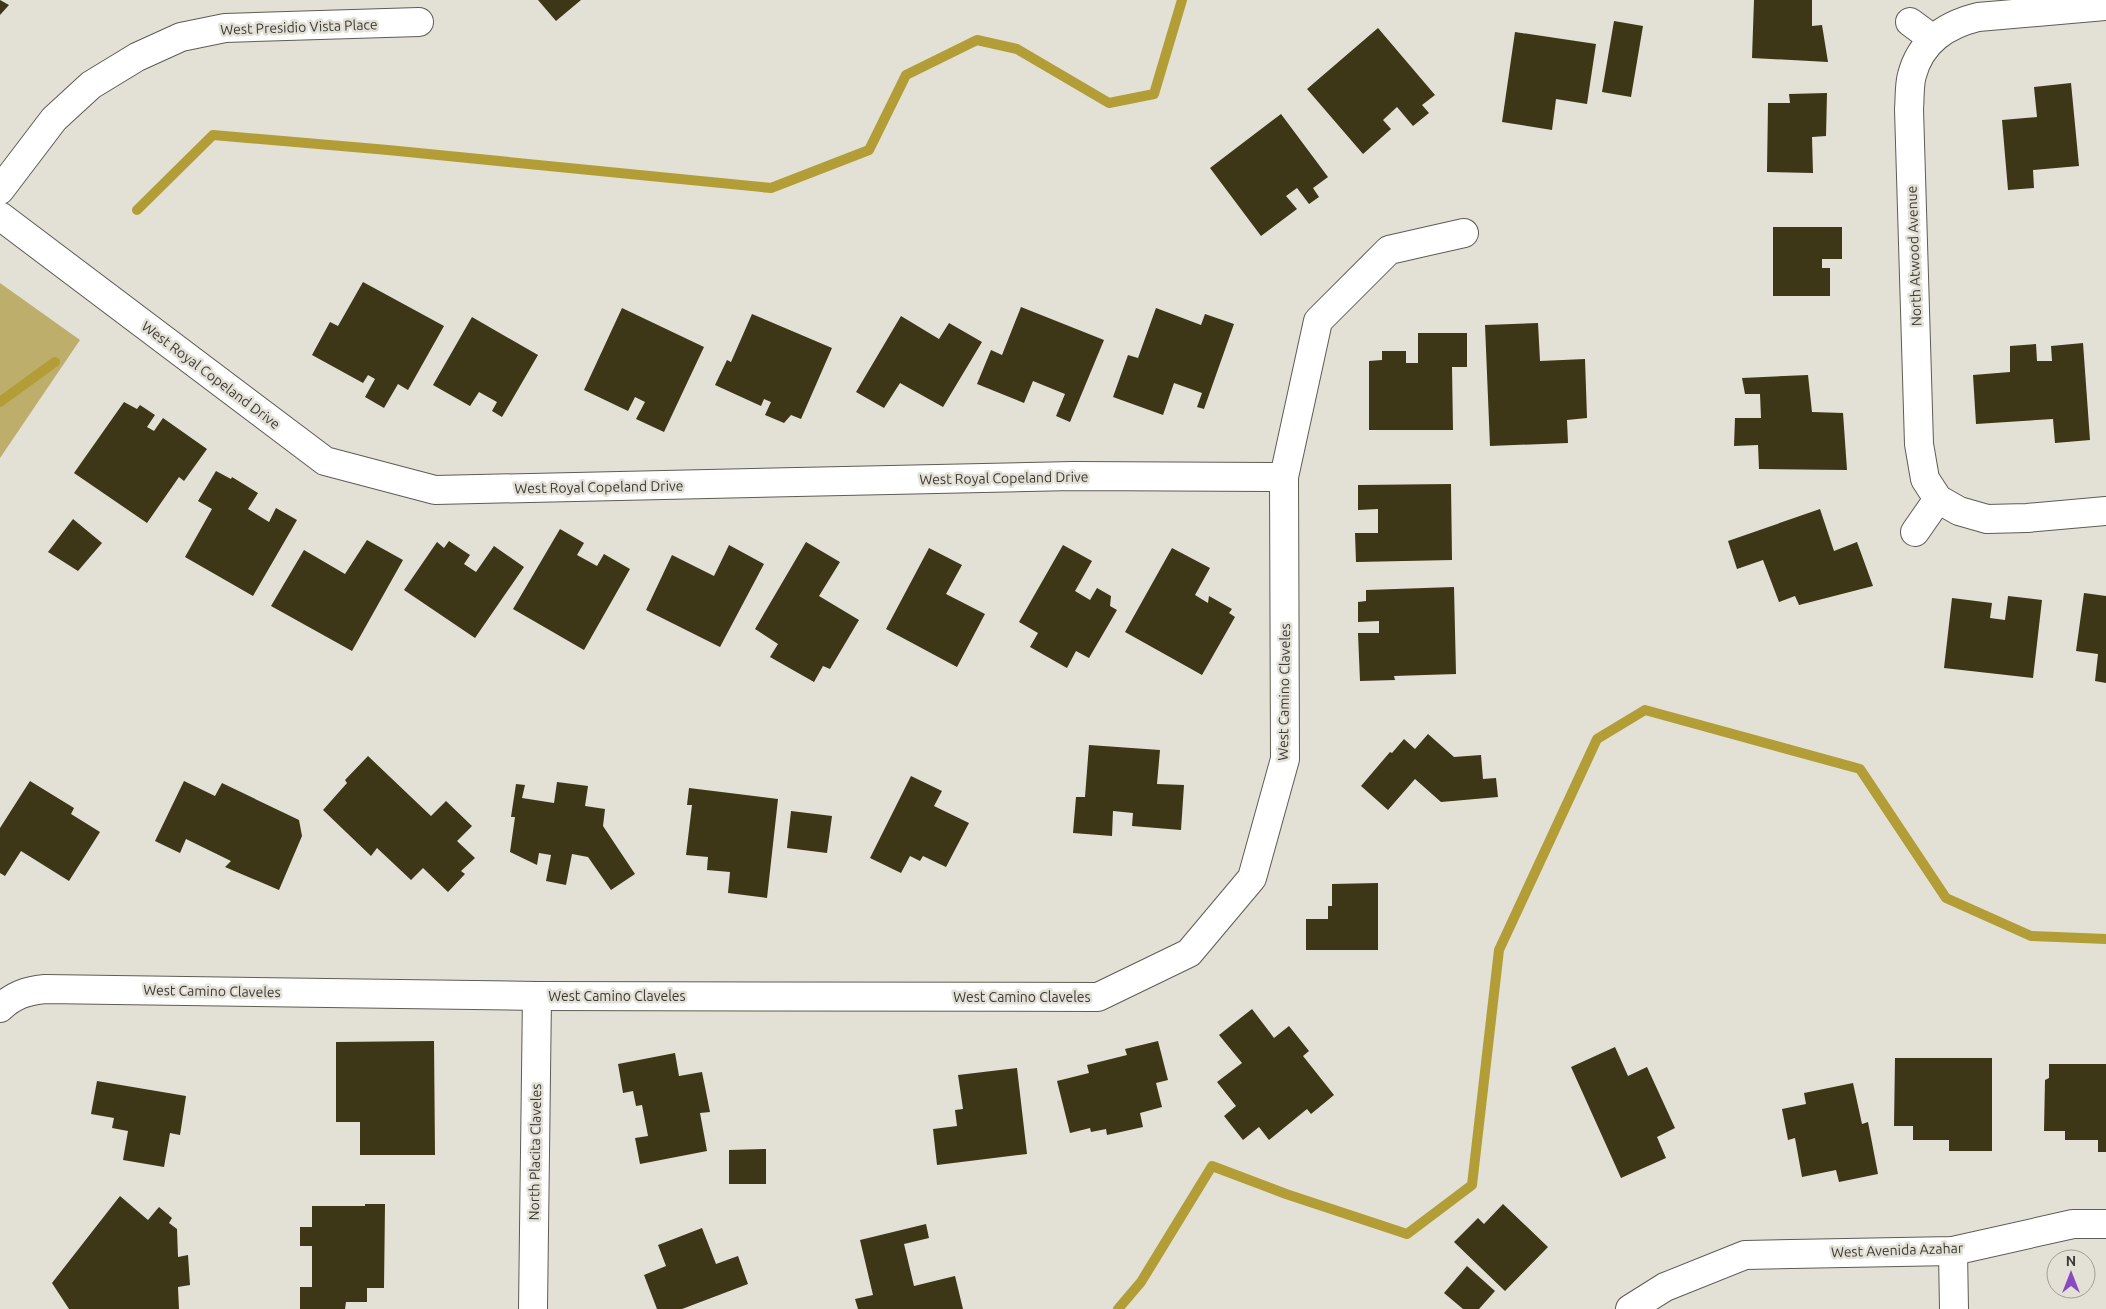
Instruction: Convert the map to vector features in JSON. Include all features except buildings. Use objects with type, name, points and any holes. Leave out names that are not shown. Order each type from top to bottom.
[{"type":"street","name":"North Atwood Avenue","points":[[1932,489],[1919,444],[1909,109],[1912,76],[1919,54],[1933,39],[1959,22],[1978,17],[2106,6]]},
{"type":"street","name":"West Presidio Vista Place","points":[[0,190],[54,119],[91,85],[137,57],[180,37],[225,28],[420,22]]},
{"type":"street","points":[[1910,22],[1933,39]]},
{"type":"street","name":"West Royal Copeland Drive","points":[[0,216],[324,461],[435,490],[1073,476],[1284,477]]},
{"type":"street","name":"West Camino Claveles","points":[[3,1003],[23,992],[45,989],[537,996],[1098,997],[1189,953],[1252,878],[1286,758],[1284,477],[1318,321],[1390,250],[1464,233]]},
{"type":"street","points":[[1915,532],[1932,489],[1959,510],[1987,519],[2027,518],[2106,510]]},
{"type":"street","name":"North Placita Claveles","points":[[533,1309],[537,996]]},
{"type":"street","name":"West Avenida Azahar","points":[[1630,1309],[1665,1287],[1745,1255],[1953,1251],[2073,1224],[2106,1224]]},
{"type":"street","points":[[1953,1251],[1954,1309]]},
{"type":"shaded area","points":[[0,283],[80,340],[0,458]]},
{"type":"waterway","points":[[137,210],[213,135],[388,150],[771,188],[869,150],[906,75],[977,40],[1017,49],[1109,103],[1154,94],[1182,0]]},
{"type":"waterway","points":[[0,402],[55,362]]},
{"type":"waterway","points":[[1118,1309],[1141,1282],[1212,1166],[1286,1194],[1407,1234],[1472,1185],[1499,950],[1597,739],[1645,710],[1860,769],[1946,898],[2031,936],[2106,939]]}]
